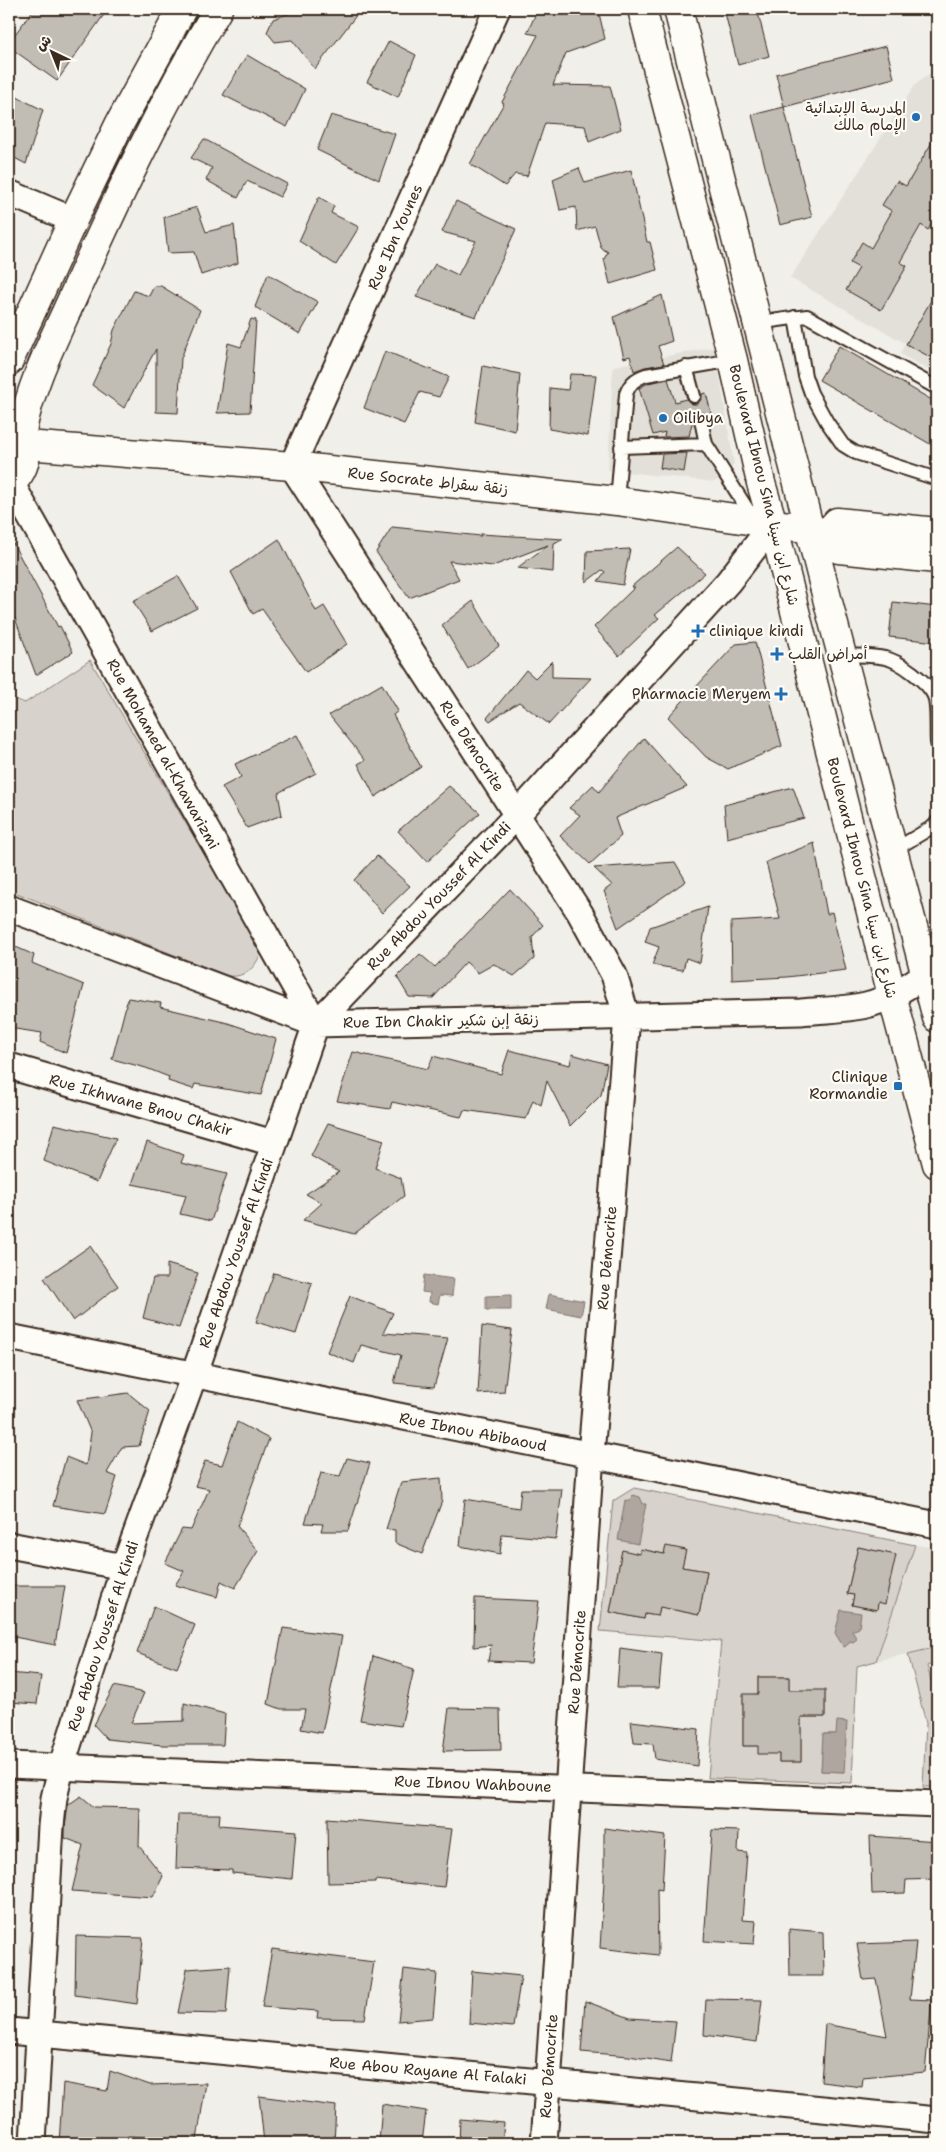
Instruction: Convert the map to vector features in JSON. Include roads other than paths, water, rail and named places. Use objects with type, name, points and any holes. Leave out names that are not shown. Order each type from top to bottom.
[{"type":"main road","points":[[9,361],[72,220],[142,81],[182,9]]},
{"type":"main road","points":[[10,484],[23,466],[26,456],[19,431],[41,369],[112,210],[181,71],[218,9]]},
{"type":"main road","name":"Boulevard Ibnou Sina شارع ابن سينا","points":[[642,9],[733,360],[760,483],[764,523],[937,1164]]},
{"type":"main road","points":[[678,9],[757,323],[819,531],[842,655],[894,850],[931,970],[937,1018]]},
{"type":"main road","name":"Rue Socrate زنقة سقراط","points":[[19,431],[292,466],[617,501],[819,531]]},
{"type":"main road","points":[[819,531],[837,522],[937,532]]},
{"type":"main road","points":[[819,531],[839,548],[937,559]]},
{"type":"street","name":"Rue Ibn Younes","points":[[292,466],[498,9]]},
{"type":"street","points":[[9,193],[72,220]]},
{"type":"street","name":"Rue Démocrite","points":[[292,466],[517,815],[600,948],[614,975],[627,1017],[591,1456],[544,2143]]},
{"type":"street","name":"Rue Mohamed al-Khawarizmi","points":[[10,484],[316,1024]]},
{"type":"street","name":"Rue Abdou Youssef Al Kindi","points":[[33,2143],[51,1826],[60,1768],[124,1567],[194,1375],[273,1143],[316,1024],[517,815],[728,582],[764,523]]},
{"type":"street","name":"Rue Ibn Chakir زنقة إبن شكير","points":[[9,908],[316,1024],[801,1012],[867,1005],[892,995],[931,970]]},
{"type":"street","name":"Rue Ikhwane Bnou Chakir","points":[[9,1066],[273,1143]]},
{"type":"street","name":"Rue Ibnou Abibaoud","points":[[9,1337],[937,1525]]},
{"type":"street","points":[[9,1545],[124,1567]]},
{"type":"street","name":"Rue Ibnou Wahboune","points":[[9,1765],[937,1804]]},
{"type":"street","name":"Rue Abou Rayane Al Falaki","points":[[9,2031],[937,2120]]},
{"type":"lane","points":[[757,323],[807,316],[937,388]]},
{"type":"lane","points":[[794,317],[805,376],[811,393],[827,422],[843,445],[856,453],[937,479]]},
{"type":"lane","points":[[617,501],[626,394],[629,386],[636,379],[646,375],[733,360]]},
{"type":"lane","points":[[686,367],[694,396]]},
{"type":"lane","points":[[701,420],[706,444],[764,523]]},
{"type":"lane","points":[[621,447],[706,444]]},
{"type":"lane","points":[[842,655],[886,658],[903,666],[918,678],[934,697],[937,743]]},
{"type":"lane","points":[[894,850],[934,826],[937,822]]},
{"type":"place","name":"المدرسة الإبتدائية الإمام مالك","points":[[916,117]]},
{"type":"place","name":"Oilibya","points":[[663,418]]},
{"type":"place","name":"clinique kindi","points":[[698,631]]},
{"type":"place","name":"أمراض القلب","points":[[777,654]]},
{"type":"place","name":"Pharmacie Meryem","points":[[781,694]]},
{"type":"place","name":"Clinique Rormandie","points":[[898,1086]]}]
